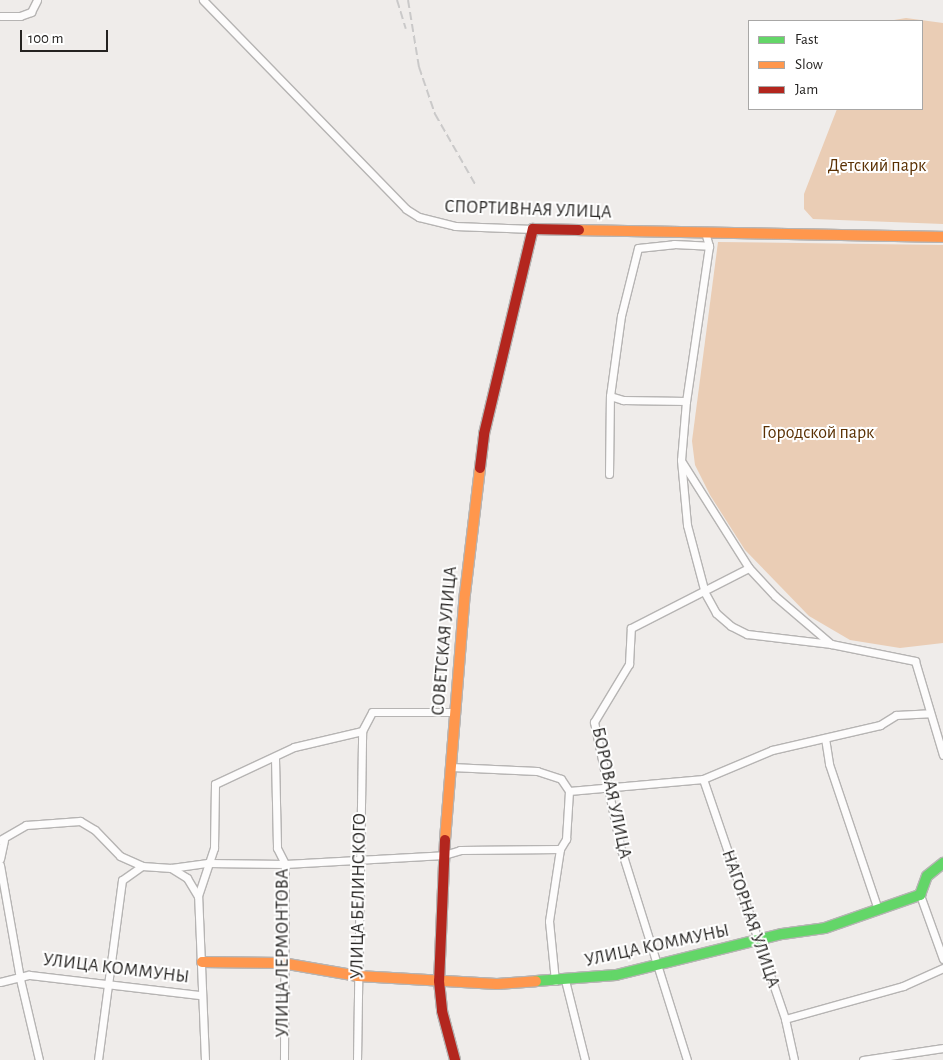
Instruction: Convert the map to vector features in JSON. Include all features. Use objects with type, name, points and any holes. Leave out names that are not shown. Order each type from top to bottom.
[{"type":"street","points":[[0,16],[20,16],[31,12],[37,0]]},
{"type":"street","name":"СПОРТИВНАЯ УЛИЦА","points":[[203,0],[406,209],[418,217],[455,226],[533,229],[943,237]]},
{"type":"street","name":"СОВЕТСКАЯ УЛИЦА","points":[[455,1060],[442,1011],[439,981],[444,855],[466,585],[484,434],[533,229]]},
{"type":"street","points":[[706,232],[709,246],[686,401],[680,460],[687,525],[706,593],[716,613],[731,626],[748,634],[831,644],[915,661],[943,755]]},
{"type":"street","points":[[609,474],[610,396],[621,316],[638,248],[674,244],[709,246]]},
{"type":"street","points":[[610,396],[623,400],[686,401]]},
{"type":"street","points":[[680,460],[749,568],[775,596],[831,644]]},
{"type":"street","name":"БОРОВАЯ УЛИЦА","points":[[687,1060],[660,966],[621,850],[594,722],[629,664],[631,628],[706,593],[749,568]]},
{"type":"street","points":[[204,1060],[200,995],[202,962],[198,896],[214,848],[215,784],[275,758],[294,746],[362,732],[372,712],[455,712]]},
{"type":"street","points":[[569,791],[703,780],[772,750],[880,725],[896,715],[930,713]]},
{"type":"street","name":"УЛИЦА БЕЛИНСКОГО","points":[[357,1060],[362,732]]},
{"type":"street","points":[[825,738],[829,764],[878,910]]},
{"type":"street","name":"УЛИЦА ЛЕРМОНТОВА","points":[[275,758],[277,848],[285,864],[282,963],[284,1060]]},
{"type":"street","points":[[451,767],[538,771],[561,779],[569,791],[566,839],[560,849],[549,921],[560,981],[585,1060]]},
{"type":"street","name":"НАГОРНАЯ УЛИЦА","points":[[703,780],[785,1019],[794,1060]]},
{"type":"street","points":[[0,858],[2,840],[26,825],[80,821],[95,830],[120,856],[142,866],[171,868],[208,863],[285,864],[359,861],[444,855],[460,850],[560,849]]},
{"type":"street","points":[[943,863],[928,876],[920,895],[943,959]]},
{"type":"street","points":[[0,865],[20,978],[38,1060]]},
{"type":"street","points":[[98,1060],[110,983],[122,880],[142,866]]},
{"type":"street","points":[[171,868],[187,878],[198,896]]},
{"type":"street","name":"УЛИЦА КОММУНЫ","points":[[202,962],[282,963],[358,976],[439,981],[497,984],[560,981],[660,966],[782,934],[825,928],[920,895]]},
{"type":"street","points":[[785,1019],[903,986],[943,968]]},
{"type":"street","name":"УЛИЦА КОММУНЫ","points":[[0,982],[30,975],[200,995]]},
{"type":"street","points":[[863,1060],[943,1048]]},
{"type":"green space","name":"Детский парк","points":[[906,18],[921,20],[894,20]]},
{"type":"green space","name":"Детский парк","points":[[923,20],[943,23],[943,224],[813,219],[804,209],[804,194],[837,110],[923,110]]},
{"type":"green space","name":"Городской парк","points":[[718,242],[943,245],[943,643],[900,648],[850,640],[809,616],[745,550],[710,495],[695,465],[692,441]]},
{"type":"railway","points":[[397,0],[406,29]]},
{"type":"railway","points":[[408,0],[419,67],[435,114],[476,186]]},
{"type":"traffic: fast","points":[[536,981],[616,975],[782,934],[825,928],[920,895],[927,876],[943,863]]},
{"type":"traffic: slow","points":[[579,230],[943,237]]},
{"type":"traffic: slow","points":[[445,840],[465,594],[480,468]]},
{"type":"traffic: slow","points":[[202,962],[282,963],[358,976],[497,984],[536,981]]},
{"type":"traffic: jam","points":[[480,468],[484,434],[533,229],[579,230]]},
{"type":"traffic: jam","points":[[445,840],[439,981],[442,1011],[455,1060]]}]
